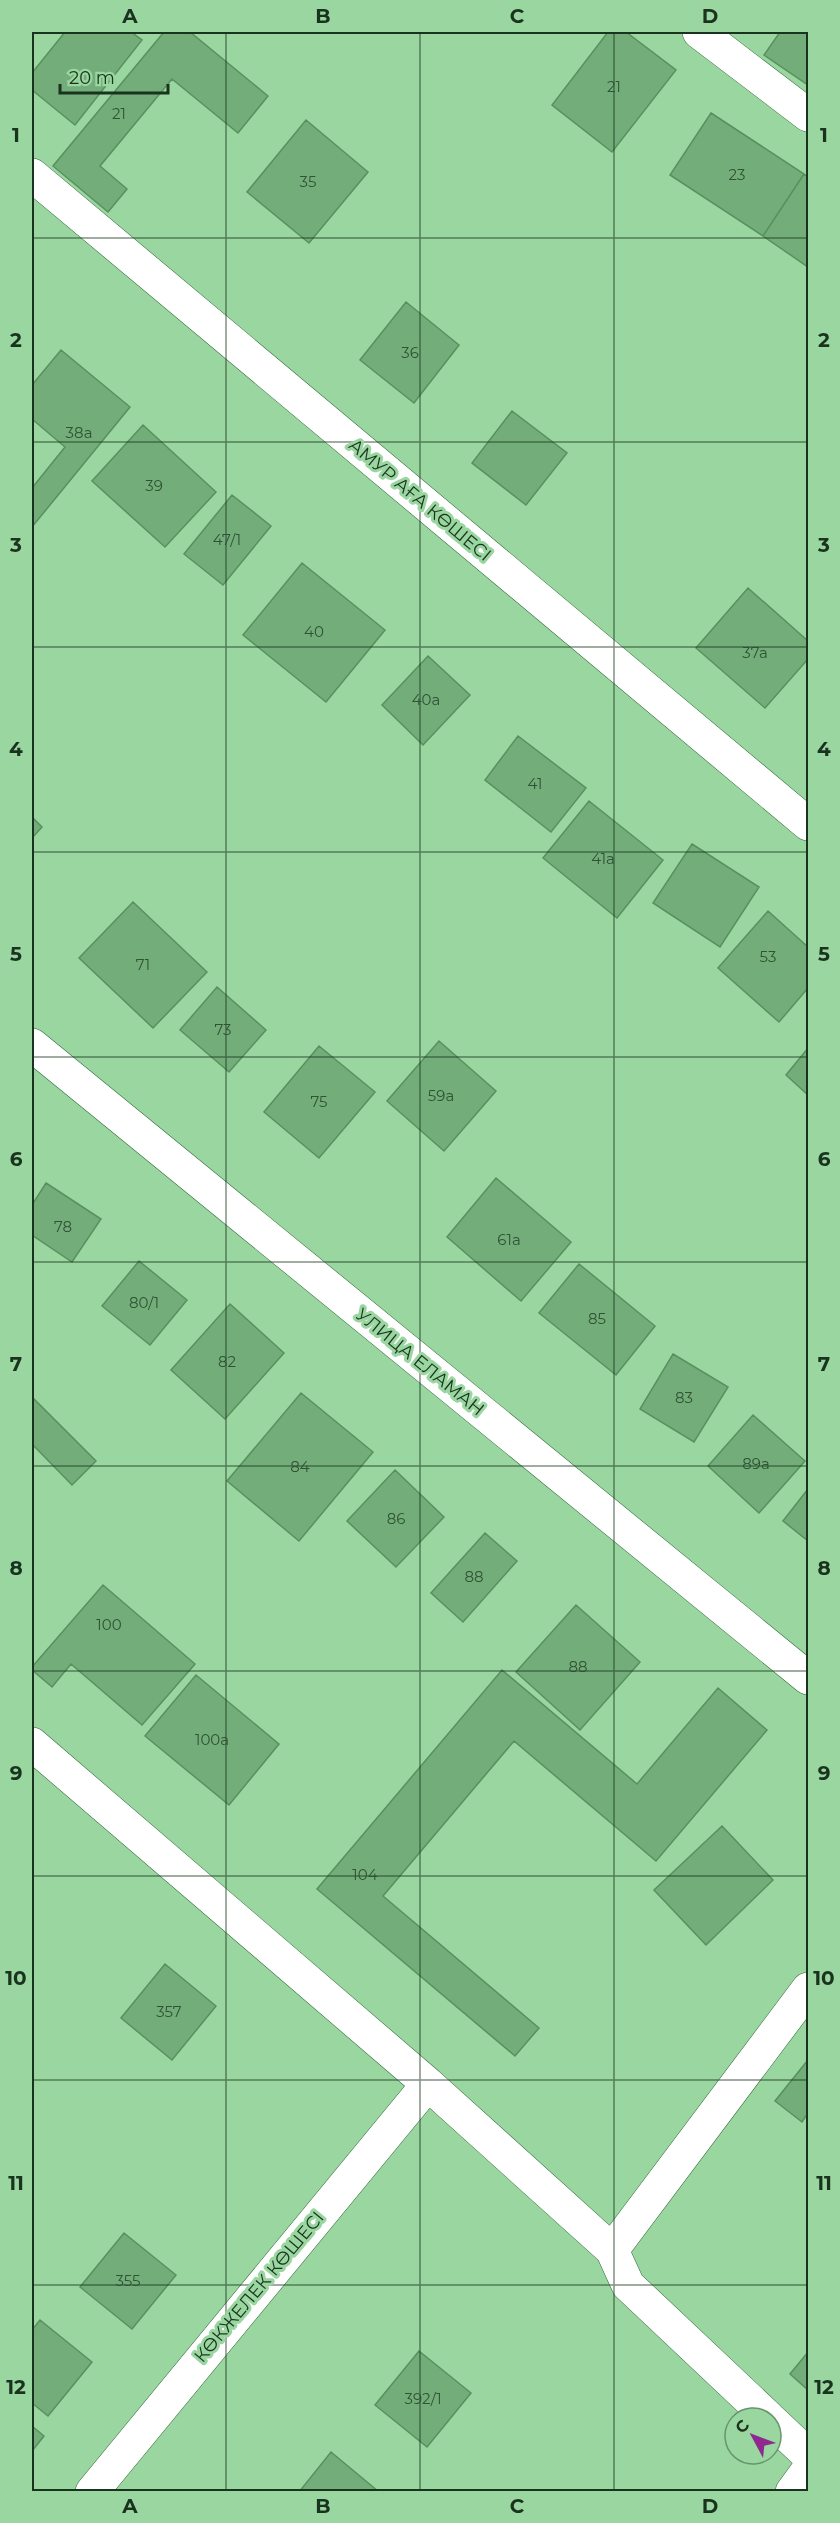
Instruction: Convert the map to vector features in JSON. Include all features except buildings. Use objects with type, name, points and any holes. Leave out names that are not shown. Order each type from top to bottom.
[{"type":"street","points":[[699,32],[808,115]]},
{"type":"street","name":"АМУР АҒА КӨШЕСІ","points":[[32,175],[808,824]]},
{"type":"street","name":"УЛИЦА ЕЛАМАН","points":[[32,1045],[808,1678]]},
{"type":"street","points":[[32,1744],[428,2084],[612,2250],[628,2285],[756,2406]]},
{"type":"street","points":[[612,2250],[808,1989]]},
{"type":"street","name":"КӨКЖЕЛЕК КӨШЕСІ","points":[[92,2492],[428,2084]]},
{"type":"street","points":[[783,2431],[808,2455]]},
{"type":"street","points":[[792,2492],[808,2470]]}]
